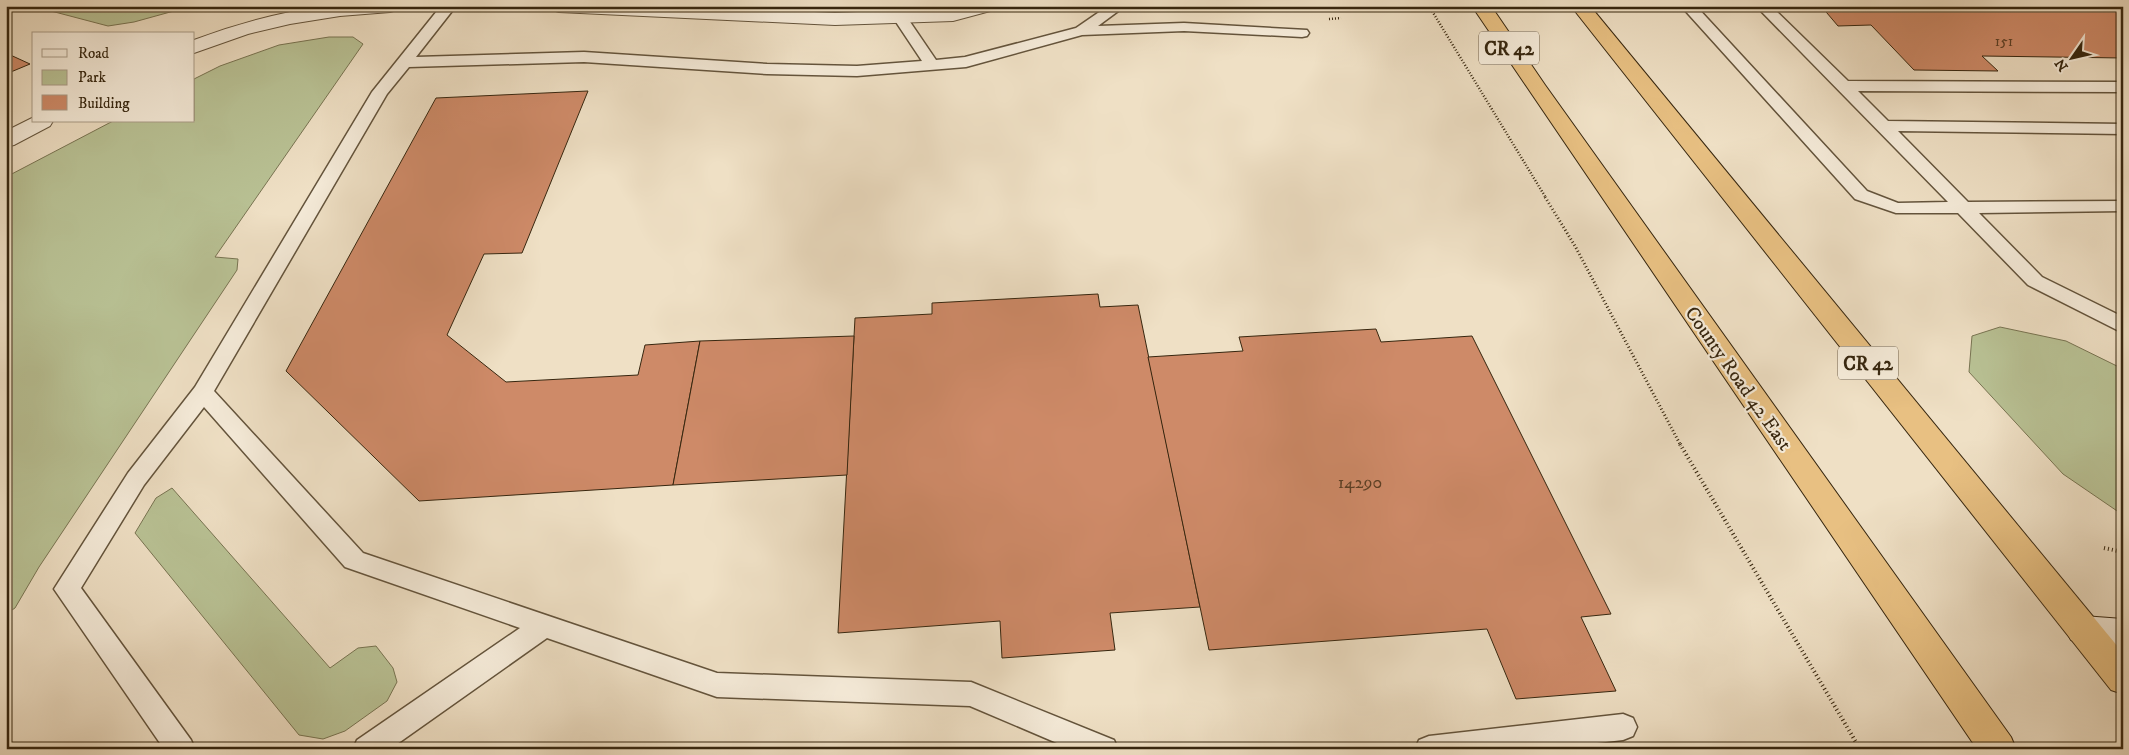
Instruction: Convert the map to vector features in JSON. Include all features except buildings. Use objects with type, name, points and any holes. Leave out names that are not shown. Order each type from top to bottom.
[{"type":"highway","name":"County Road 42 East","points":[[1481,6],[1536,90],[1953,682],[1998,749]]},
{"type":"highway","name":"CR 42","points":[[1580,6],[2123,679]]},
{"type":"highway","points":[[1953,682],[1977,749]]},
{"type":"street","points":[[195,47],[247,29],[288,19],[335,11],[390,6]]},
{"type":"street","points":[[559,6],[780,18],[835,19],[953,15],[987,6]]},
{"type":"street","points":[[899,16],[920,6]]},
{"type":"street","points":[[6,140],[40,122]]},
{"type":"street","points":[[2083,630],[2123,634]]},
{"type":"lane","points":[[181,749],[66,589],[136,479],[202,392],[380,92],[449,6]]},
{"type":"lane","points":[[1081,31],[1118,6]]},
{"type":"lane","points":[[1688,6],[1861,195],[1896,208],[2123,206]]},
{"type":"lane","points":[[1763,6],[1884,126],[2035,281],[2123,326]]},
{"type":"lane","points":[[899,16],[933,66]]},
{"type":"lane","points":[[405,62],[584,57],[757,68],[847,71],[966,62],[1032,46],[1081,31],[1184,27],[1302,33]]},
{"type":"lane","points":[[1844,86],[2123,87]]},
{"type":"lane","points":[[1884,126],[2123,129]]},
{"type":"lane","points":[[202,392],[354,560],[717,685],[971,694],[1104,749]]},
{"type":"lane","points":[[367,749],[543,626]]},
{"type":"lane","points":[[1429,749],[1623,727]]},
{"type":"path","points":[[1429,6],[1575,246],[1674,434],[1860,749]]},
{"type":"path","points":[[2104,548],[2123,552]]},
{"type":"green space","points":[[44,6],[192,6],[134,22],[108,26],[51,11]]},
{"type":"green space","points":[[329,37],[353,37],[363,44],[215,257],[238,259],[237,270],[39,567],[15,608],[6,614],[6,177],[111,122],[195,122],[195,78],[220,66],[279,45]]},
{"type":"green space","points":[[2000,327],[2066,341],[2123,369],[2123,515],[2063,474],[1969,372],[1972,336]]},
{"type":"green space","points":[[172,488],[330,668],[358,648],[376,646],[393,668],[397,682],[387,701],[345,731],[323,739],[299,735],[135,533],[156,498]]}]
